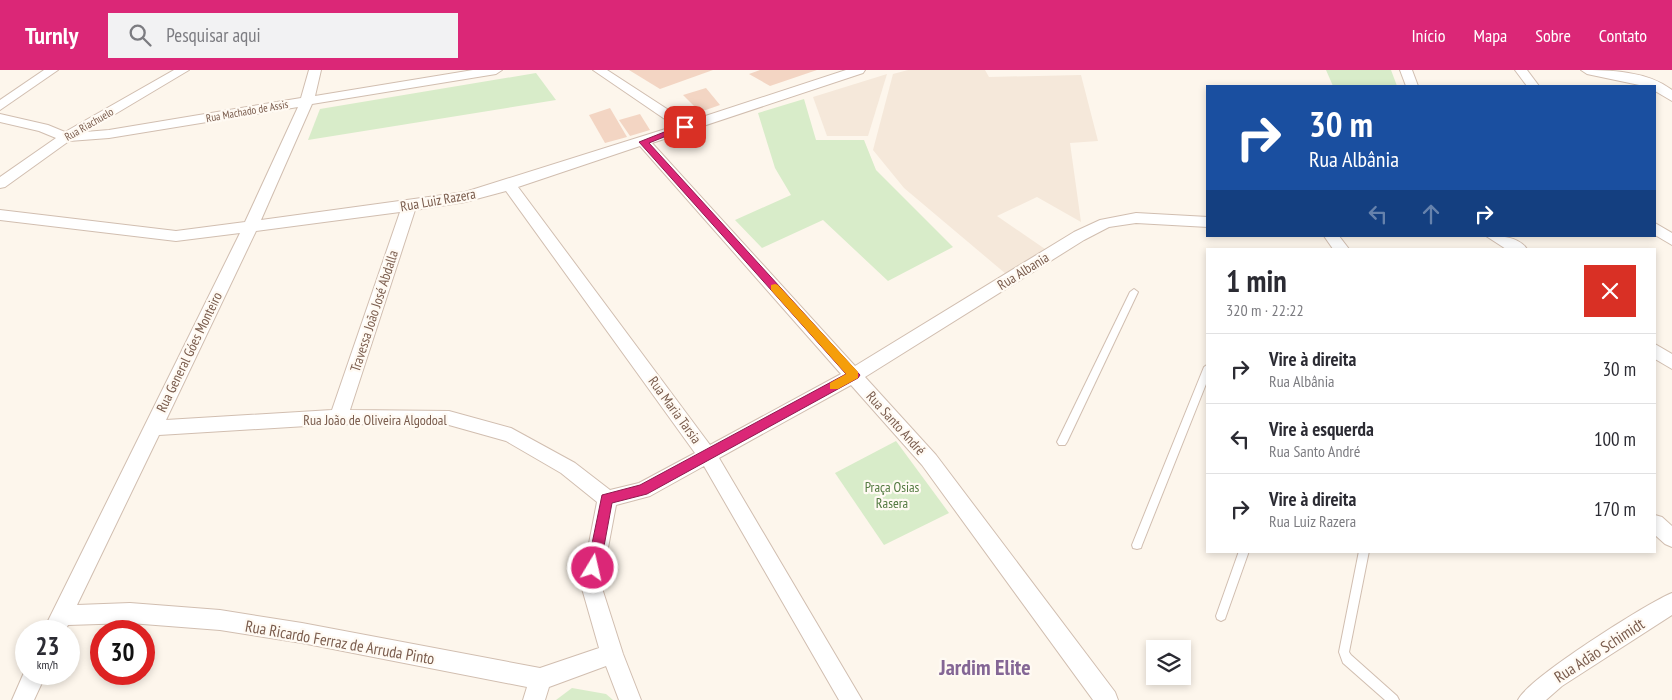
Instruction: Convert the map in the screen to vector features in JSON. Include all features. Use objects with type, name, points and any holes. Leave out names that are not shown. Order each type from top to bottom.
[{"type":"street","points":[[0,106],[52,70]]},
{"type":"street","name":"Rua Riachuelo","points":[[0,184],[66,137],[183,70]]},
{"type":"street","name":"Rua General Góes Monteiro","points":[[59,620],[250,228],[307,101],[315,70]]},
{"type":"street","name":"Rua Machado de Assis","points":[[0,118],[43,128],[66,137],[109,134],[496,70]]},
{"type":"street","points":[[599,70],[685,127]]},
{"type":"street","name":"Rua Luiz Razera","points":[[0,215],[176,236],[250,228],[465,197],[510,185],[644,142],[859,70]]},
{"type":"street","points":[[1406,70],[1412,85]]},
{"type":"street","points":[[1521,70],[1532,85]]},
{"type":"street","points":[[1587,70],[1651,85]]},
{"type":"street","points":[[1656,88],[1669,94]]},
{"type":"street","name":"Rua Santo André","points":[[644,142],[929,460],[1107,700]]},
{"type":"street","name":"Rua Maria Tarsia","points":[[510,185],[708,456],[851,700]]},
{"type":"street","name":"Travessa João José Abdalla","points":[[339,418],[409,206]]},
{"type":"street","name":"Rua Albania","points":[[607,499],[643,490],[708,456],[854,375],[1080,236],[1105,223],[1136,218],[1206,222]]},
{"type":"street","points":[[1656,229],[1672,240]]},
{"type":"street","points":[[1332,237],[1340,248]]},
{"type":"street","points":[[1495,237],[1517,248]]},
{"type":"street","points":[[1656,351],[1672,363]]},
{"type":"street","name":"Rua João de Oliveira Algodoal","points":[[152,428],[339,418],[449,418],[512,435],[568,468],[607,499]]},
{"type":"street","points":[[607,499],[591,584],[612,654],[630,700]]},
{"type":"street","points":[[1656,524],[1672,538]]},
{"type":"street","name":"Rua Adão Schimidt","points":[[1530,700],[1554,678],[1672,603]]},
{"type":"street","name":"Rua Ricardo Ferraz de Arruda Pinto","points":[[80,620],[130,614],[220,620],[302,633],[537,689],[612,654]]},
{"type":"street","points":[[23,700],[30,685]]},
{"type":"lane","points":[[1062,442],[1134,292]]},
{"type":"lane","points":[[1137,546],[1206,372]]},
{"type":"lane","points":[[1221,616],[1243,553]]},
{"type":"lane","points":[[1364,553],[1344,652],[1347,659],[1393,700]]},
{"type":"shaded area","points":[[908,70],[985,70],[989,77],[1081,75],[1098,141],[1070,143],[1081,222],[1037,197],[997,216],[1045,249],[1006,274],[904,188],[873,150],[893,74]]},
{"type":"shaded area","points":[[887,74],[868,136],[827,136],[813,97]]},
{"type":"green space","points":[[1326,70],[1391,70],[1397,85],[1333,85]]},
{"type":"green space","points":[[536,73],[556,100],[308,140],[320,109]]},
{"type":"green space","points":[[804,99],[816,140],[864,140],[876,170],[953,247],[888,281],[823,220],[762,248],[735,220],[791,195],[775,168],[758,113]]},
{"type":"green space","name":"Praça Osias Rasera","points":[[896,441],[949,513],[884,545],[835,473]]},
{"type":"green space","points":[[572,688],[606,694],[613,700],[556,700]]},
{"type":"building","points":[[629,70],[713,70],[660,89]]},
{"type":"building","points":[[760,70],[817,70],[770,86],[749,74]]},
{"type":"building","points":[[706,88],[720,105],[700,112],[683,95]]},
{"type":"building","points":[[610,108],[627,137],[605,143],[589,115]]},
{"type":"building","points":[[640,114],[650,130],[630,136],[619,120]]},
{"type":"slow traffic","points":[[775,287],[854,375],[834,386]]},
{"type":"district","name":"Jardim Elite","points":[[985,667]]},
{"type":"route","points":[[593,568],[607,499],[643,490],[854,375],[644,142],[685,127]]}]
